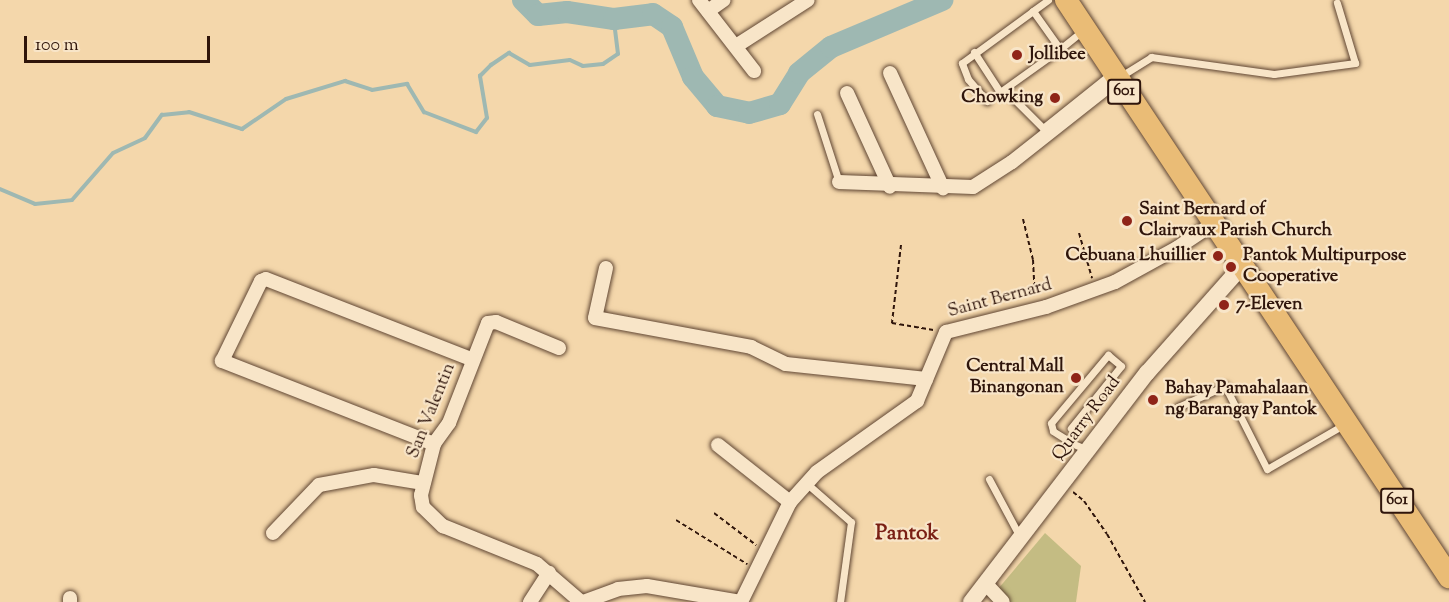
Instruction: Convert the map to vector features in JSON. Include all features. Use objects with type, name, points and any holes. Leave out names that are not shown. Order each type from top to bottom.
[{"type":"main road","name":"601","points":[[1066,0],[1114,76],[1242,266],[1339,428],[1449,578]]},
{"type":"street","points":[[724,0],[704,6],[754,71]]},
{"type":"street","points":[[736,46],[808,0]]},
{"type":"street","points":[[890,73],[943,188]]},
{"type":"street","points":[[839,182],[890,187],[973,188],[1012,162],[1114,76]]},
{"type":"street","points":[[847,93],[890,187]]},
{"type":"street","name":"Saint Bernard","points":[[741,602],[790,502],[805,483],[917,401],[946,332],[1036,309],[1095,289],[1133,273],[1214,224]]},
{"type":"street","name":"Quarry Road","points":[[971,602],[987,585],[1062,484],[1082,447],[1242,266]]},
{"type":"street","points":[[606,268],[595,318],[751,347],[786,364],[926,379]]},
{"type":"street","points":[[434,444],[222,361],[261,281],[266,279],[471,359]]},
{"type":"street","name":"San Valentin","points":[[559,348],[496,322],[488,323],[471,359],[449,423],[434,444],[423,483],[423,507],[442,526],[537,564],[582,602],[618,589],[647,586],[681,589],[741,602]]},
{"type":"street","points":[[718,445],[790,502]]},
{"type":"street","points":[[273,533],[319,485],[374,475],[423,483]]},
{"type":"street","points":[[530,602],[549,573]]},
{"type":"street","points":[[987,585],[1003,602]]},
{"type":"lane","points":[[987,101],[962,66],[974,52],[1048,0]]},
{"type":"lane","points":[[1014,99],[1042,128],[1114,76],[1151,57],[1274,74],[1355,63],[1337,3]]},
{"type":"lane","points":[[1033,11],[1060,49]]},
{"type":"lane","points":[[974,52],[1000,92],[1084,30]]},
{"type":"lane","points":[[817,114],[839,182]]},
{"type":"lane","points":[[1064,438],[1053,431],[1051,423],[1108,356],[1115,360],[1121,366],[1071,428]]},
{"type":"lane","points":[[1178,407],[1225,386],[1267,469],[1339,428]]},
{"type":"lane","points":[[1079,391],[1092,401]]},
{"type":"lane","points":[[989,479],[1021,540]]},
{"type":"lane","points":[[805,483],[837,506],[851,522],[840,602]]},
{"type":"path","points":[[1023,219],[1033,260],[1036,309]]},
{"type":"path","points":[[1079,233],[1095,289]]},
{"type":"path","points":[[902,245],[892,323],[946,332]]},
{"type":"path","points":[[1062,484],[1084,501],[1095,516],[1145,602]]},
{"type":"path","points":[[714,513],[766,552]]},
{"type":"path","points":[[676,520],[757,569]]},
{"type":"shaded area","points":[[1045,533],[1081,566],[1076,602],[1010,602],[998,589]]},
{"type":"waterway","points":[[523,0],[538,15],[567,12],[614,19],[653,14],[672,27],[693,77],[717,106],[749,113],[780,104],[799,73],[831,47],[942,0]]},
{"type":"waterway","points":[[0,189],[35,204],[72,200],[113,153],[145,138],[162,115],[189,112],[242,129],[286,99],[345,81],[372,90],[407,84],[424,112],[476,132],[487,118],[480,76],[491,65],[509,53],[530,65],[570,60],[583,66],[603,64],[618,54],[614,19]]},
{"type":"place","name":"Jollibee","points":[[1017,55]]},
{"type":"place","name":"Chowking","points":[[1055,98]]},
{"type":"place","name":"Saint Bernard of Clairvaux Parish Church","points":[[1127,221]]},
{"type":"place","name":"Cebuana Lhuillier","points":[[1218,256]]},
{"type":"place","name":"Pantok Multipurpose Cooperative","points":[[1231,267]]},
{"type":"place","name":"7-Eleven","points":[[1224,305]]},
{"type":"place","name":"Central Mall Binangonan","points":[[1076,378]]},
{"type":"place","name":"Bahay Pamahalaan ng Barangay Pantok","points":[[1153,400]]},
{"type":"district","name":"Pantok","points":[[907,534]]}]
